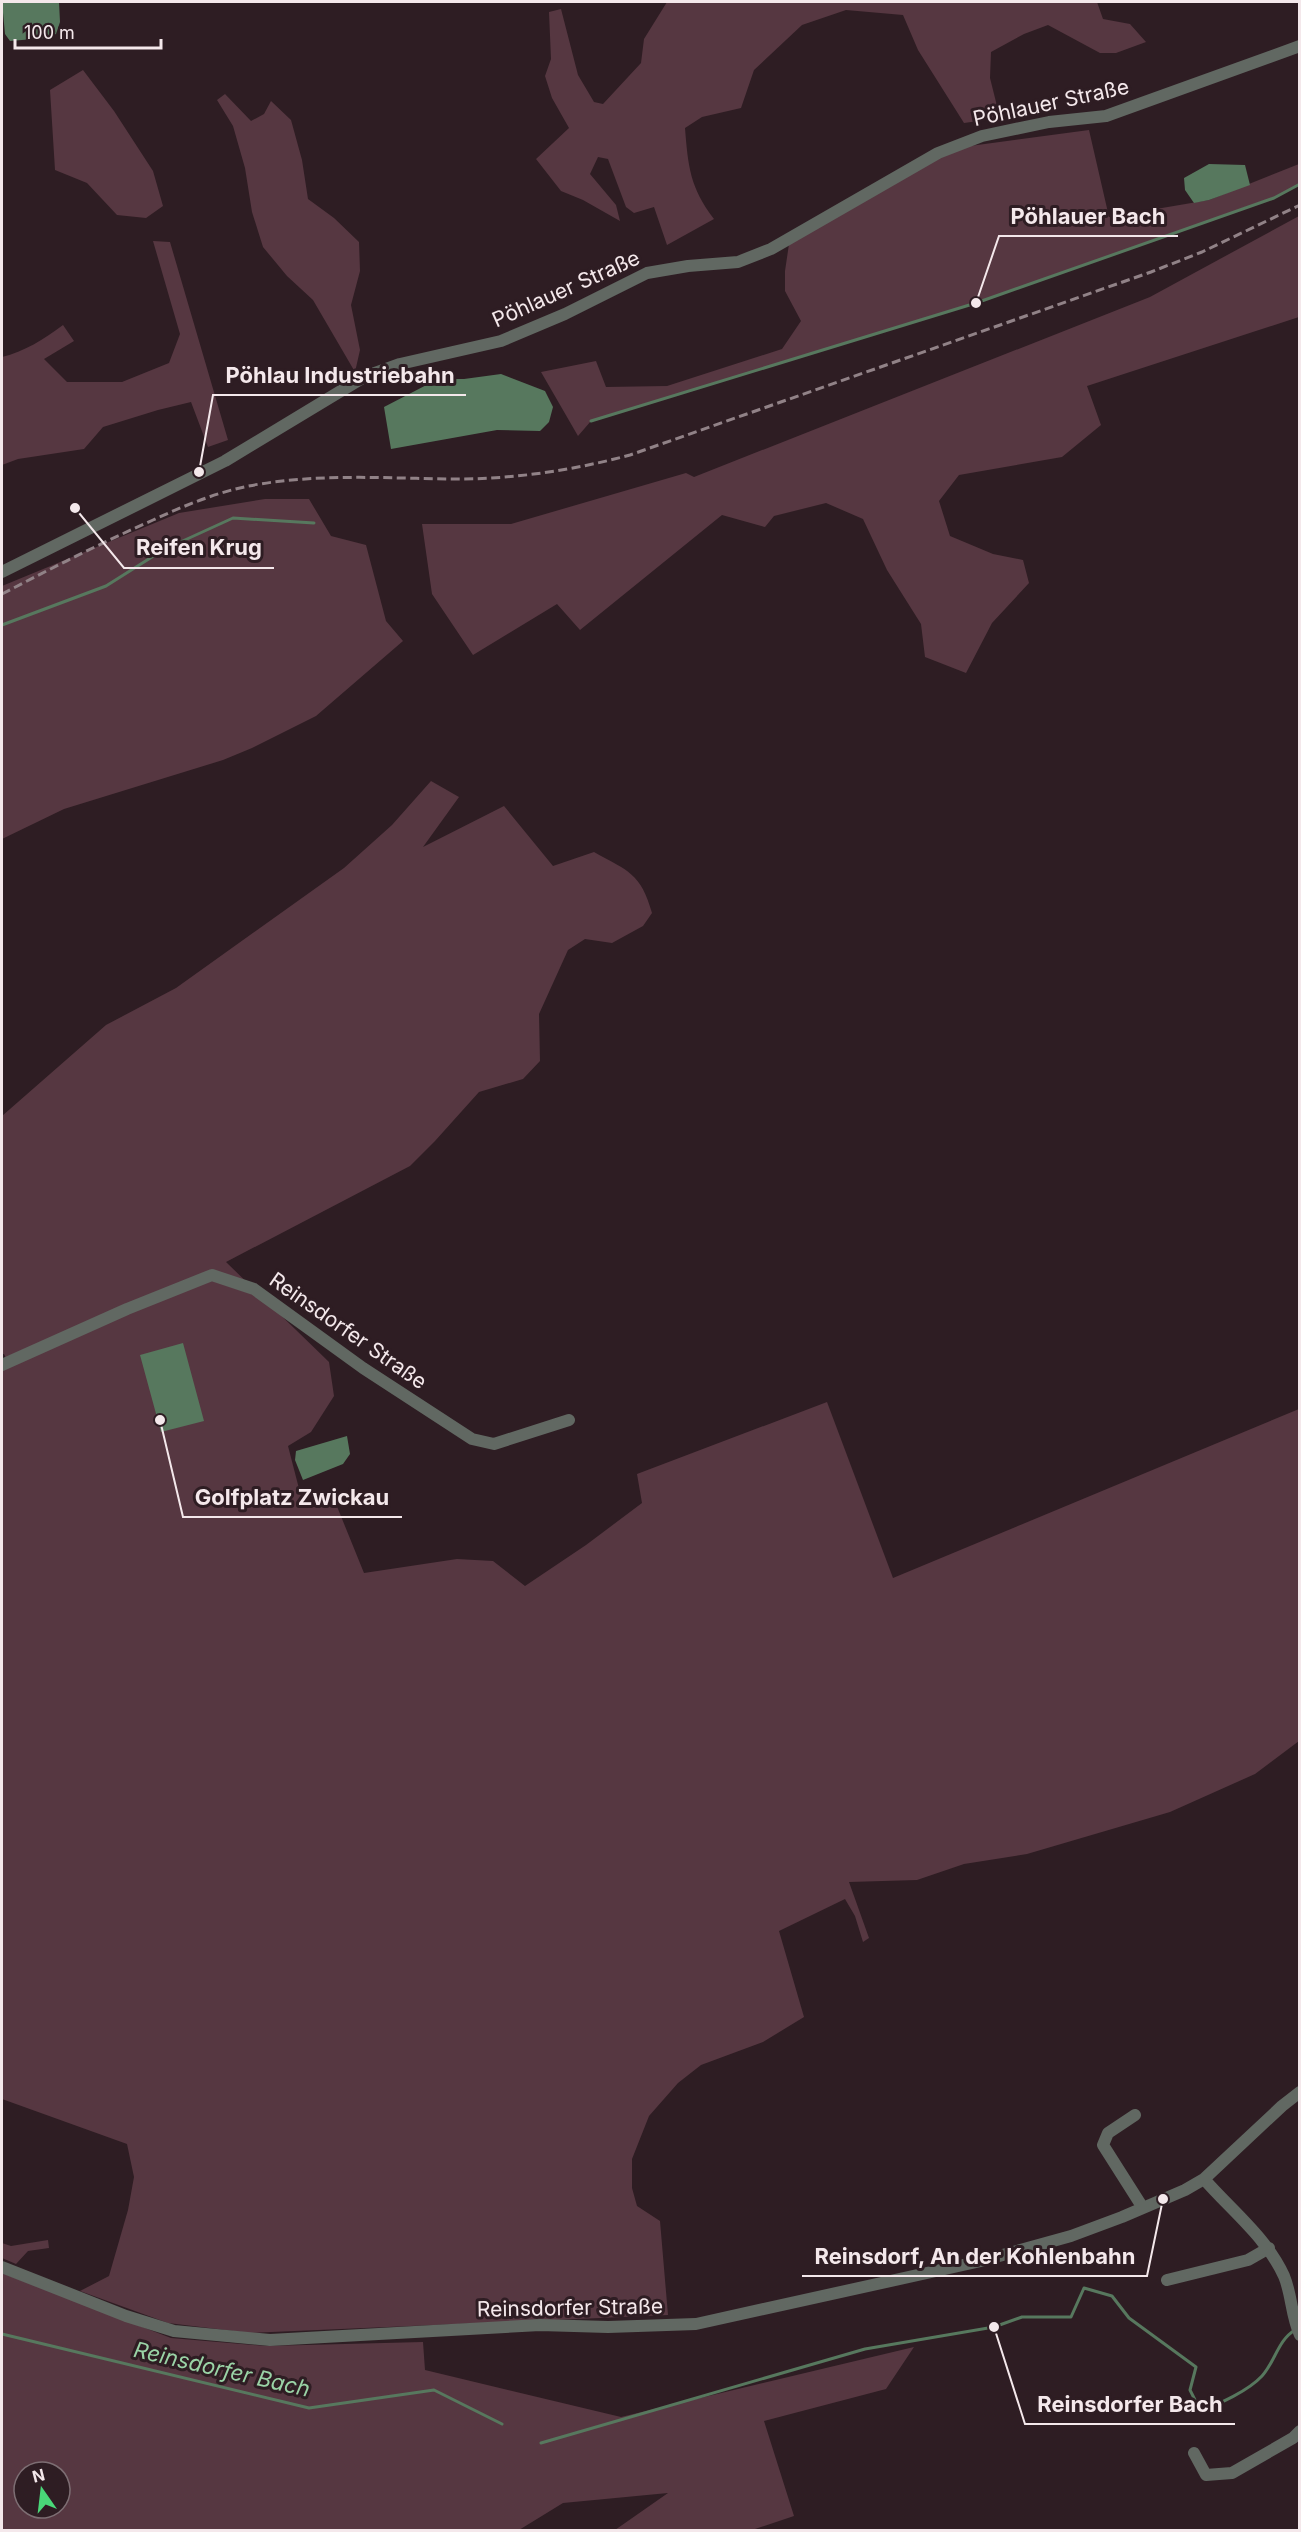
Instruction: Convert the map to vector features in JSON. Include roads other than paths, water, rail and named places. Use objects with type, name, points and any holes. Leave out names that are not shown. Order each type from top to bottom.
[{"type":"street","name":"Pöhlauer Straße","points":[[2,572],[225,461],[364,377],[400,364],[501,341],[565,314],[647,273],[688,266],[738,262],[771,249],[938,153],[982,136],[1049,122],[1106,116],[1299,46]]},
{"type":"street","name":"Reinsdorfer Straße","points":[[2,1365],[127,1309],[212,1275],[254,1289],[363,1368],[472,1439],[494,1444],[569,1420]]},
{"type":"street","name":"Reinsdorfer Straße","points":[[2,2267],[126,2316],[174,2331],[270,2340],[540,2325],[608,2327],[696,2324],[981,2261],[1071,2236],[1185,2190],[1204,2179],[1299,2092]]},
{"type":"street","points":[[1135,2115],[1108,2133],[1103,2145],[1140,2209]]},
{"type":"street","points":[[1204,2179],[1269,2248],[1285,2278],[1297,2330]]},
{"type":"street","points":[[1167,2280],[1248,2260],[1269,2248]]},
{"type":"street","points":[[1194,2453],[1206,2475],[1232,2473],[1293,2438],[1299,2431]]},
{"type":"waterway","points":[[591,421],[976,303],[1274,198],[1300,184]]},
{"type":"waterway","points":[[2,625],[106,586],[163,550],[233,518],[314,523]]},
{"type":"waterway","name":"Reinsdorfer Bach","points":[[541,2443],[865,2349],[994,2327],[1022,2317],[1071,2317],[1084,2288],[1112,2296],[1129,2318],[1196,2367],[1190,2390],[1200,2410],[1216,2405],[1250,2387],[1262,2376],[1284,2339],[1295,2330]]},
{"type":"waterway","name":"Reinsdorfer Bach","points":[[2,2334],[309,2408],[434,2390],[502,2424]]},
{"type":"railway","points":[[2,594],[166,514],[232,490],[306,479],[469,479],[516,476],[585,466],[630,455],[1151,272],[1202,252],[1300,205]]},
{"type":"place","name":"Pöhlauer Bach","points":[[976,303]]},
{"type":"place","name":"Pöhlau Industriebahn","points":[[199,472]]},
{"type":"place","name":"Reifen Krug","points":[[75,508]]},
{"type":"place","name":"Golfplatz Zwickau","points":[[160,1420]]},
{"type":"place","name":"Reinsdorf, An der Kohlenbahn","points":[[1163,2199]]},
{"type":"place","name":"Reinsdorfer Bach","points":[[994,2327]]}]
